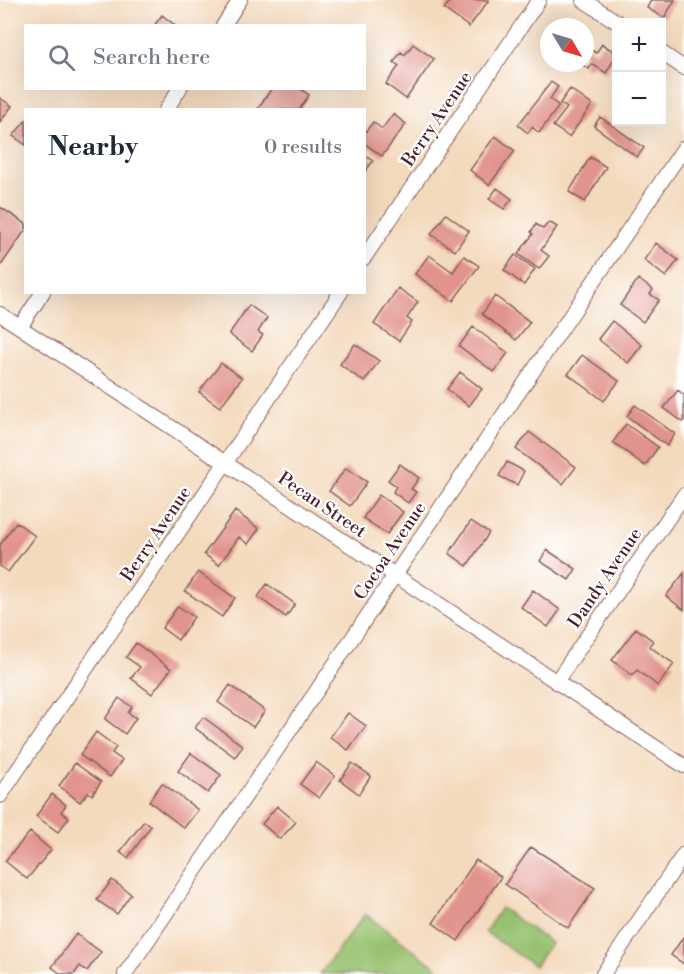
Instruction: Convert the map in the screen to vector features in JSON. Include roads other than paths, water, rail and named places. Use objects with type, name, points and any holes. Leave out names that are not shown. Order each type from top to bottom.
[{"type":"street","points":[[224,24],[240,0]]},
{"type":"street","name":"Berry Avenue","points":[[366,255],[539,0]]},
{"type":"street","points":[[583,0],[612,19]]},
{"type":"street","points":[[666,56],[684,68]]},
{"type":"street","points":[[167,108],[179,90]]},
{"type":"street","name":"Cocoa Avenue","points":[[125,974],[684,148]]},
{"type":"street","points":[[20,327],[42,294]]},
{"type":"street","name":"Berry Avenue","points":[[0,796],[340,294]]},
{"type":"street","name":"Pecan Street","points":[[0,314],[684,766]]},
{"type":"street","name":"Dandy Avenue","points":[[556,682],[684,495]]},
{"type":"street","points":[[603,974],[684,854]]}]
